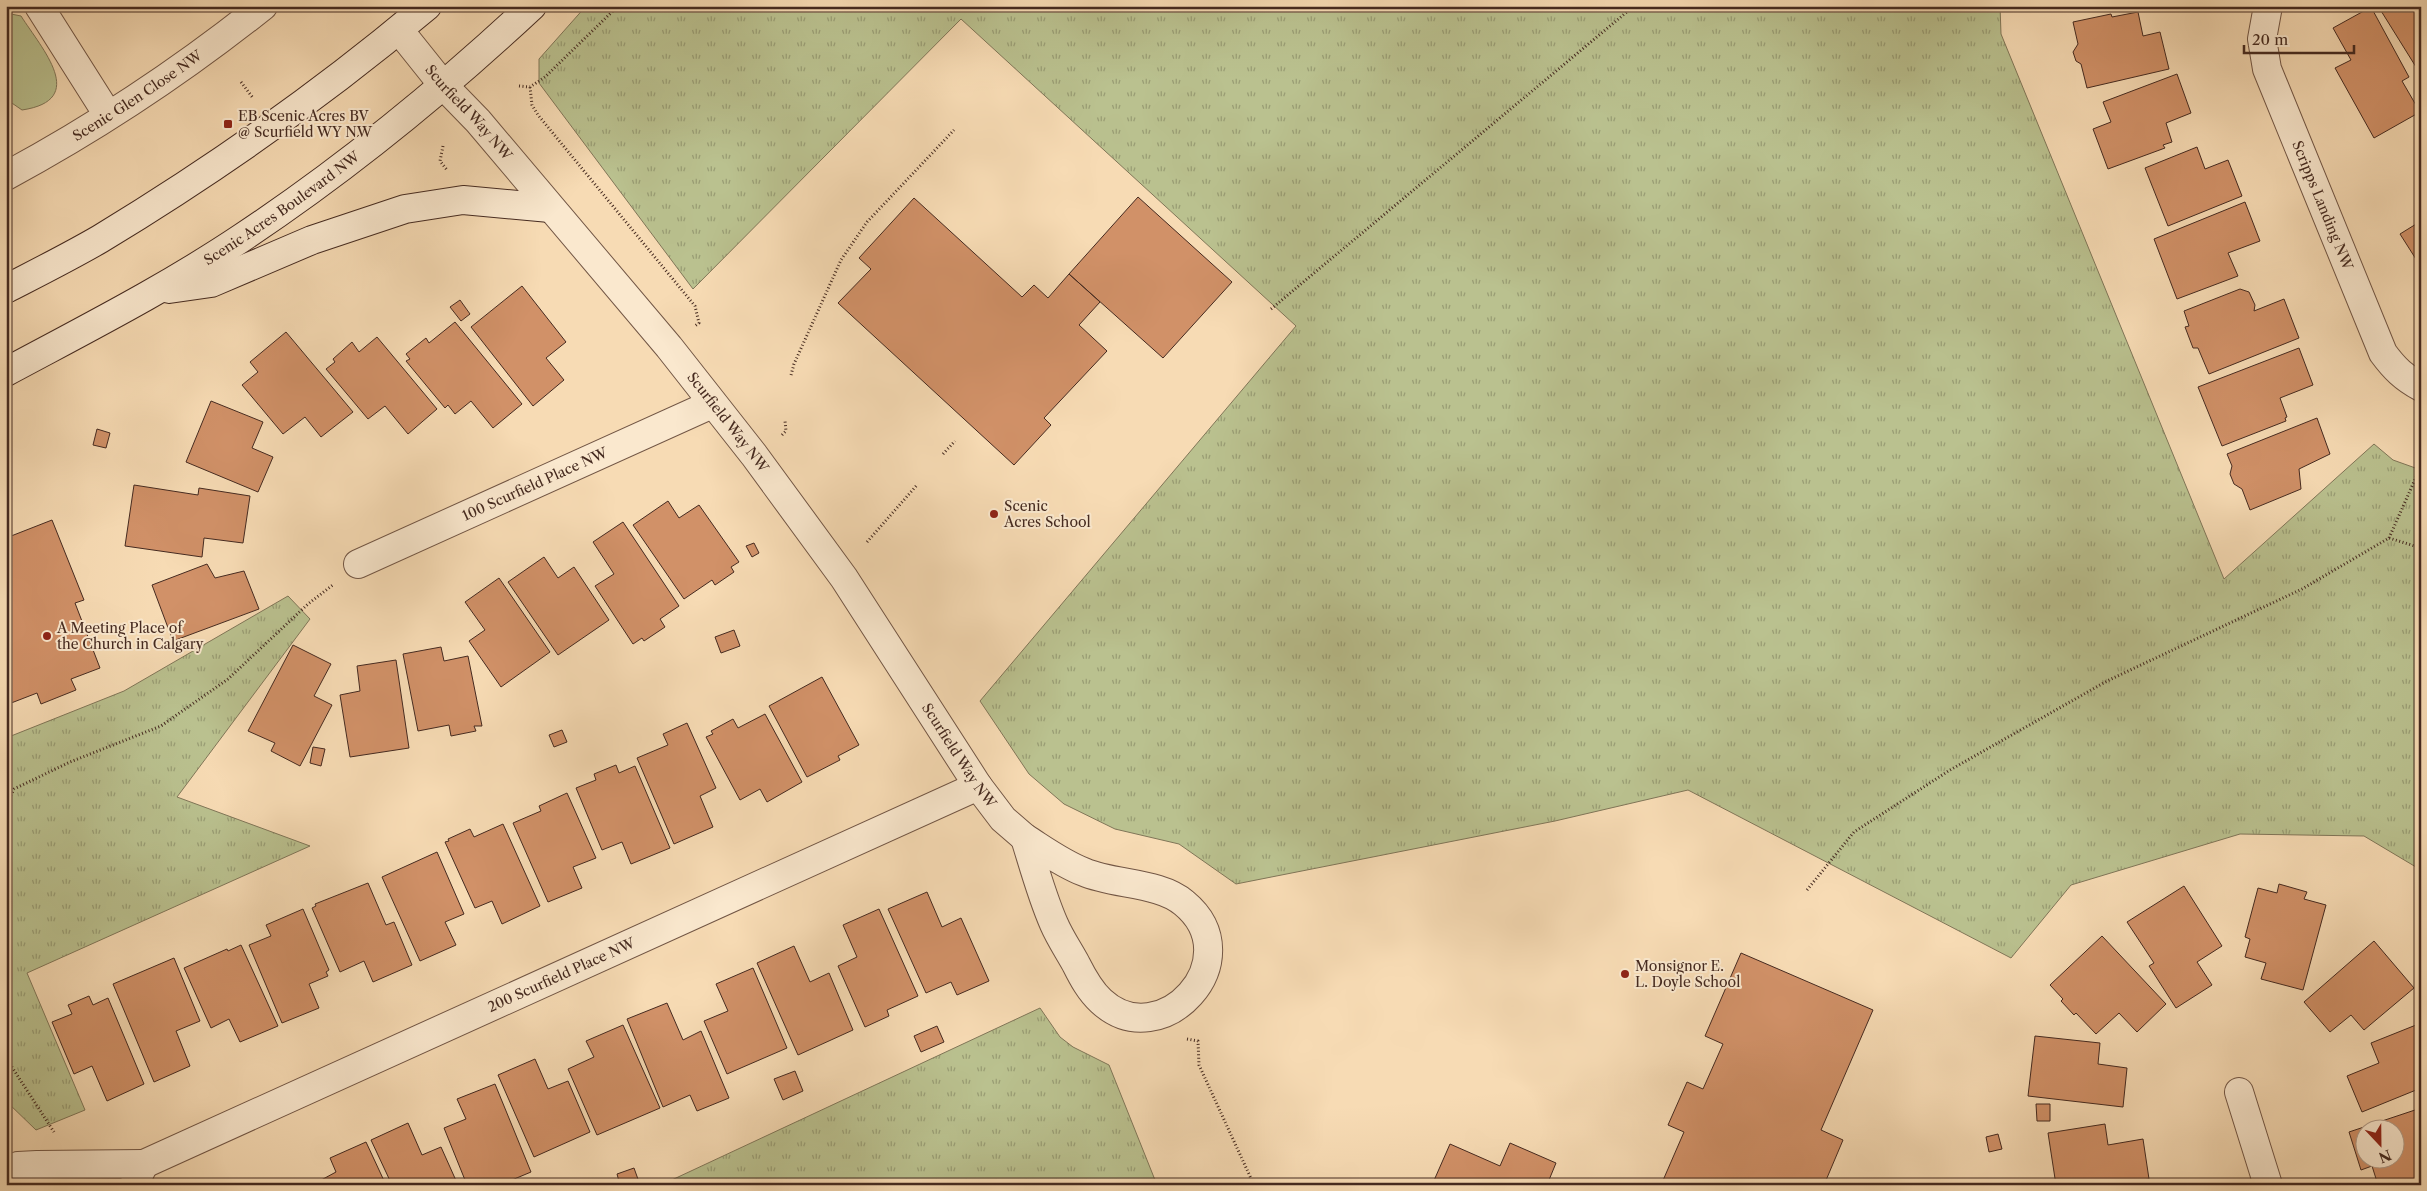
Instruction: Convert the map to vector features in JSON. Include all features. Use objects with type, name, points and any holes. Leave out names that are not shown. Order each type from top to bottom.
[{"type":"street","points":[[39,6],[108,115]]},
{"type":"street","name":"Scenic Glen Close NW","points":[[9,167],[108,115],[193,58],[263,6]]},
{"type":"street","points":[[6,289],[99,240],[224,160],[399,30],[427,6]]},
{"type":"street","name":"Scenic Acres Boulevard NW","points":[[6,372],[158,290],[242,238],[326,178],[486,50],[532,6]]},
{"type":"street","name":"Scripps Landing NW","points":[[2268,6],[2262,39],[2267,68],[2383,353],[2407,380],[2421,387]]},
{"type":"street","name":"Scurfield Way NW","points":[[399,30],[442,85],[478,121],[669,347],[754,456],[844,578],[978,786],[1003,819],[1025,838],[1083,872],[1112,882],[1170,894],[1184,902],[1195,914],[1203,928],[1207,944],[1205,970],[1192,994],[1170,1011],[1153,1016],[1136,1017],[1118,1012],[1102,1003],[1090,990],[1054,924],[1025,838]]},
{"type":"street","points":[[158,290],[211,283],[312,240],[405,209],[463,200],[550,208]]},
{"type":"street","name":"100 Scurfield Place NW","points":[[358,564],[712,404]]},
{"type":"street","name":"200 Scurfield Place NW","points":[[6,1171],[18,1166],[64,1165],[139,1174],[978,786]]},
{"type":"street","points":[[2238,1092],[2268,1185]]},
{"type":"path","points":[[519,86],[530,87],[545,77],[618,6]]},
{"type":"path","points":[[1271,308],[1634,6]]},
{"type":"path","points":[[241,82],[256,103]]},
{"type":"path","points":[[530,87],[532,105],[538,115],[695,306],[699,323],[689,331]]},
{"type":"path","points":[[791,375],[794,364],[841,260],[867,222],[954,130]]},
{"type":"path","points":[[443,146],[440,161],[451,175]]},
{"type":"path","points":[[782,435],[786,431],[785,421]]},
{"type":"path","points":[[943,454],[955,441]]},
{"type":"path","points":[[1807,890],[1854,832],[1950,770],[2107,681],[2302,589],[2389,538],[2421,466]]},
{"type":"path","points":[[867,542],[917,485]]},
{"type":"path","points":[[2389,538],[2421,548]]},
{"type":"path","points":[[6,805],[14,789],[70,762],[161,726],[228,679],[308,604],[358,564]]},
{"type":"path","points":[[1188,1040],[1198,1041],[1199,1065],[1254,1185]]},
{"type":"path","points":[[6,1058],[61,1143],[64,1165]]},
{"type":"green space","points":[[586,6],[2000,6],[2001,34],[2224,579],[2374,444],[2393,460],[2421,470],[2421,870],[2364,836],[2240,834],[2071,885],[2011,958],[1688,790],[1555,821],[1236,884],[1179,844],[1115,829],[1064,804],[1029,774],[980,701],[1296,326],[961,19],[693,289],[539,83],[539,59]]},
{"type":"green space","points":[[6,13],[21,16],[55,72],[57,85],[53,96],[42,104],[22,110],[6,99]]},
{"type":"green space","points":[[288,596],[310,619],[177,797],[310,846],[27,973],[85,1110],[36,1130],[6,1101],[6,738],[124,691]]},
{"type":"green space","points":[[1040,1008],[1060,1037],[1073,1047],[1109,1065],[1157,1185],[661,1185]]},
{"type":"building","points":[[2378,6],[2421,6],[2421,75]]},
{"type":"building","points":[[2371,7],[2409,77],[2402,81],[2420,112],[2374,138],[2335,68],[2351,60],[2333,28]]},
{"type":"building","points":[[2138,12],[2143,36],[2160,32],[2169,69],[2087,88],[2081,64],[2076,61],[2073,52],[2078,44],[2073,22],[2111,14],[2112,17]]},
{"type":"building","points":[[2177,74],[2191,113],[2166,123],[2172,142],[2163,145],[2165,148],[2108,169],[2093,129],[2111,122],[2103,102]]},
{"type":"building","points":[[2197,147],[2205,169],[2228,160],[2242,196],[2168,226],[2145,168]]},
{"type":"building","points":[[1138,197],[1232,282],[1163,358],[1069,274]]},
{"type":"building","points":[[914,198],[1022,297],[1034,285],[1048,298],[1069,274],[1100,302],[1079,325],[1107,351],[1044,418],[1051,425],[1014,465],[838,303],[871,269],[859,258]]},
{"type":"building","points":[[2245,202],[2260,241],[2228,253],[2238,276],[2177,299],[2154,239]]},
{"type":"building","points":[[2421,221],[2421,267],[2400,234]]},
{"type":"building","points":[[522,286],[566,342],[546,358],[564,380],[533,406],[471,327]]},
{"type":"building","points":[[2240,289],[2249,292],[2255,305],[2254,311],[2284,299],[2299,338],[2209,374],[2198,348],[2193,348],[2185,327],[2189,326],[2184,311]]},
{"type":"building","points":[[460,300],[470,314],[461,321],[450,307]]},
{"type":"building","points":[[455,322],[522,404],[493,428],[471,401],[455,414],[448,405],[445,408],[406,361],[410,359],[406,354],[426,338],[429,343]]},
{"type":"building","points":[[286,332],[353,412],[321,437],[305,417],[283,434],[242,385],[258,372],[250,362]]},
{"type":"building","points":[[377,337],[437,409],[408,434],[385,406],[368,419],[326,369],[335,362],[333,359],[352,342],[359,352]]},
{"type":"building","points":[[2299,348],[2313,385],[2280,398],[2287,417],[2285,418],[2286,421],[2222,446],[2198,387]]},
{"type":"building","points":[[211,401],[263,422],[252,448],[273,457],[258,492],[186,462]]},
{"type":"building","points":[[2317,418],[2330,454],[2299,469],[2301,489],[2250,510],[2242,489],[2234,484],[2230,474],[2232,466],[2227,454]]},
{"type":"building","points":[[97,429],[110,433],[106,448],[93,445]]},
{"type":"building","points":[[134,485],[198,495],[199,488],[250,496],[243,543],[204,538],[202,557],[125,546]]},
{"type":"building","points":[[668,501],[679,518],[699,505],[739,562],[731,567],[734,572],[715,585],[712,580],[684,599],[633,525]]},
{"type":"building","name":"A Meeting Place of the Church in Calgary","points":[[52,520],[84,600],[75,603],[100,668],[71,679],[76,690],[41,704],[37,693],[6,705],[6,538]]},
{"type":"building","points":[[623,522],[679,606],[660,619],[665,627],[644,641],[642,638],[633,644],[595,586],[614,574],[593,542]]},
{"type":"building","points":[[754,543],[759,553],[752,557],[746,546]]},
{"type":"building","points":[[544,557],[558,578],[574,567],[609,620],[558,655],[508,582]]},
{"type":"building","points":[[207,564],[215,578],[244,571],[259,609],[173,641],[152,585]]},
{"type":"building","points":[[499,578],[550,652],[501,687],[469,641],[485,630],[465,602]]},
{"type":"building","points":[[734,630],[740,646],[721,653],[715,637]]},
{"type":"building","points":[[293,645],[331,664],[314,696],[332,705],[300,766],[271,751],[275,743],[248,731]]},
{"type":"building","points":[[441,647],[444,661],[468,656],[482,726],[474,726],[476,731],[451,736],[449,725],[418,731],[403,654]]},
{"type":"building","points":[[396,660],[409,748],[350,757],[340,695],[360,691],[357,666]]},
{"type":"building","points":[[822,677],[859,745],[838,756],[840,760],[807,777],[769,706]]},
{"type":"building","points":[[765,714],[802,782],[767,802],[760,789],[740,800],[706,737],[713,734],[711,731],[733,719],[738,728]]},
{"type":"building","points":[[687,723],[716,788],[700,796],[713,827],[674,844],[637,758],[668,745],[663,734]]},
{"type":"building","points":[[562,730],[567,742],[554,747],[549,735]]},
{"type":"building","points":[[313,747],[325,749],[321,766],[310,763]]},
{"type":"building","points":[[616,765],[619,773],[635,766],[670,848],[631,864],[622,842],[602,850],[576,788],[596,780],[594,774]]},
{"type":"building","points":[[567,793],[596,858],[573,867],[582,888],[548,902],[513,823],[541,811],[539,806]]},
{"type":"building","points":[[503,824],[540,906],[502,924],[492,901],[475,908],[445,842],[470,829],[474,837]]},
{"type":"building","points":[[437,852],[464,914],[445,922],[456,945],[420,961],[382,877]]},
{"type":"building","points":[[368,883],[386,925],[394,922],[412,965],[373,982],[364,961],[340,972],[312,908],[316,906],[315,904]]},
{"type":"building","points":[[2279,884],[2307,892],[2304,899],[2326,905],[2303,990],[2261,979],[2266,963],[2245,957],[2250,939],[2245,937],[2258,888],[2277,893]]},
{"type":"building","points":[[2184,886],[2222,946],[2197,962],[2212,985],[2176,1008],[2149,966],[2154,963],[2127,922]]},
{"type":"building","points":[[927,892],[942,927],[961,918],[989,981],[957,995],[951,982],[926,993],[888,909]]},
{"type":"building","points":[[303,909],[329,970],[326,972],[328,976],[309,984],[319,1008],[282,1023],[249,945],[271,936],[266,925]]},
{"type":"building","points":[[879,909],[918,996],[887,1010],[889,1016],[865,1027],[838,966],[857,957],[843,925]]},
{"type":"building","points":[[2102,936],[2166,1004],[2137,1032],[2119,1013],[2096,1034],[2076,1013],[2074,1015],[2050,985]]},
{"type":"building","points":[[2374,941],[2414,988],[2364,1030],[2351,1015],[2330,1032],[2304,1002]]},
{"type":"building","points":[[241,945],[278,1026],[240,1042],[229,1019],[211,1028],[184,968],[227,949],[228,951]]},
{"type":"building","points":[[794,946],[810,982],[829,973],[853,1030],[798,1055],[757,963]]},
{"type":"building","points":[[1741,953],[1873,1010],[1821,1130],[1843,1140],[1824,1185],[1661,1185],[1684,1132],[1668,1125],[1687,1082],[1703,1089],[1723,1044],[1705,1036]]},
{"type":"building","points":[[174,958],[200,1021],[176,1031],[190,1066],[154,1082],[113,984]]},
{"type":"building","points":[[753,968],[787,1048],[727,1074],[704,1021],[728,1011],[716,984]]},
{"type":"building","points":[[89,996],[93,1005],[108,998],[144,1084],[107,1101],[92,1066],[74,1074],[52,1022],[72,1014],[68,1005]]},
{"type":"building","points":[[667,1003],[683,1040],[701,1031],[729,1098],[697,1111],[690,1095],[663,1107],[627,1019]]},
{"type":"building","points":[[2421,1023],[2421,1088],[2362,1112],[2347,1076],[2379,1063],[2371,1043]]},
{"type":"building","points":[[623,1025],[660,1108],[597,1135],[568,1069],[594,1057],[586,1041]]},
{"type":"building","points":[[937,1026],[944,1042],[921,1052],[914,1036]]},
{"type":"building","points":[[2035,1036],[2100,1043],[2098,1064],[2127,1068],[2123,1107],[2028,1096]]},
{"type":"building","points":[[535,1059],[548,1089],[568,1081],[590,1132],[534,1157],[498,1075]]},
{"type":"building","points":[[795,1071],[803,1091],[783,1100],[774,1079]]},
{"type":"building","points":[[495,1084],[531,1172],[500,1185],[467,1185],[444,1128],[466,1119],[457,1099]]},
{"type":"building","points":[[2036,1104],[2050,1104],[2050,1121],[2037,1121]]},
{"type":"building","points":[[2421,1108],[2421,1182],[2411,1185],[2378,1185],[2373,1168],[2404,1168],[2404,1118],[2391,1118]]},
{"type":"building","points":[[408,1123],[422,1155],[441,1147],[458,1185],[392,1185],[371,1140]]},
{"type":"building","points":[[2105,1124],[2108,1145],[2143,1139],[2149,1179],[2108,1185],[2056,1185],[2048,1133]]},
{"type":"building","points":[[2354,1130],[2354,1148],[2349,1132]]},
{"type":"building","points":[[1998,1134],[2002,1149],[1989,1152],[1986,1137]]},
{"type":"building","points":[[366,1142],[386,1185],[312,1185],[336,1172],[330,1158]]},
{"type":"building","points":[[1510,1143],[1556,1163],[1549,1180],[1559,1185],[1432,1185],[1450,1144],[1500,1166]]},
{"type":"building","points":[[634,1168],[639,1182],[620,1185],[617,1174]]},
{"type":"place","name":"EB Scenic Acres BV @ Scurfield WY NW","points":[[228,124]]},
{"type":"place","name":"Scenic Acres School","points":[[994,514]]},
{"type":"place","name":"A Meeting Place of the Church in Calgary","points":[[47,636]]},
{"type":"place","name":"Monsignor E. L. Doyle School","points":[[1625,974]]}]
